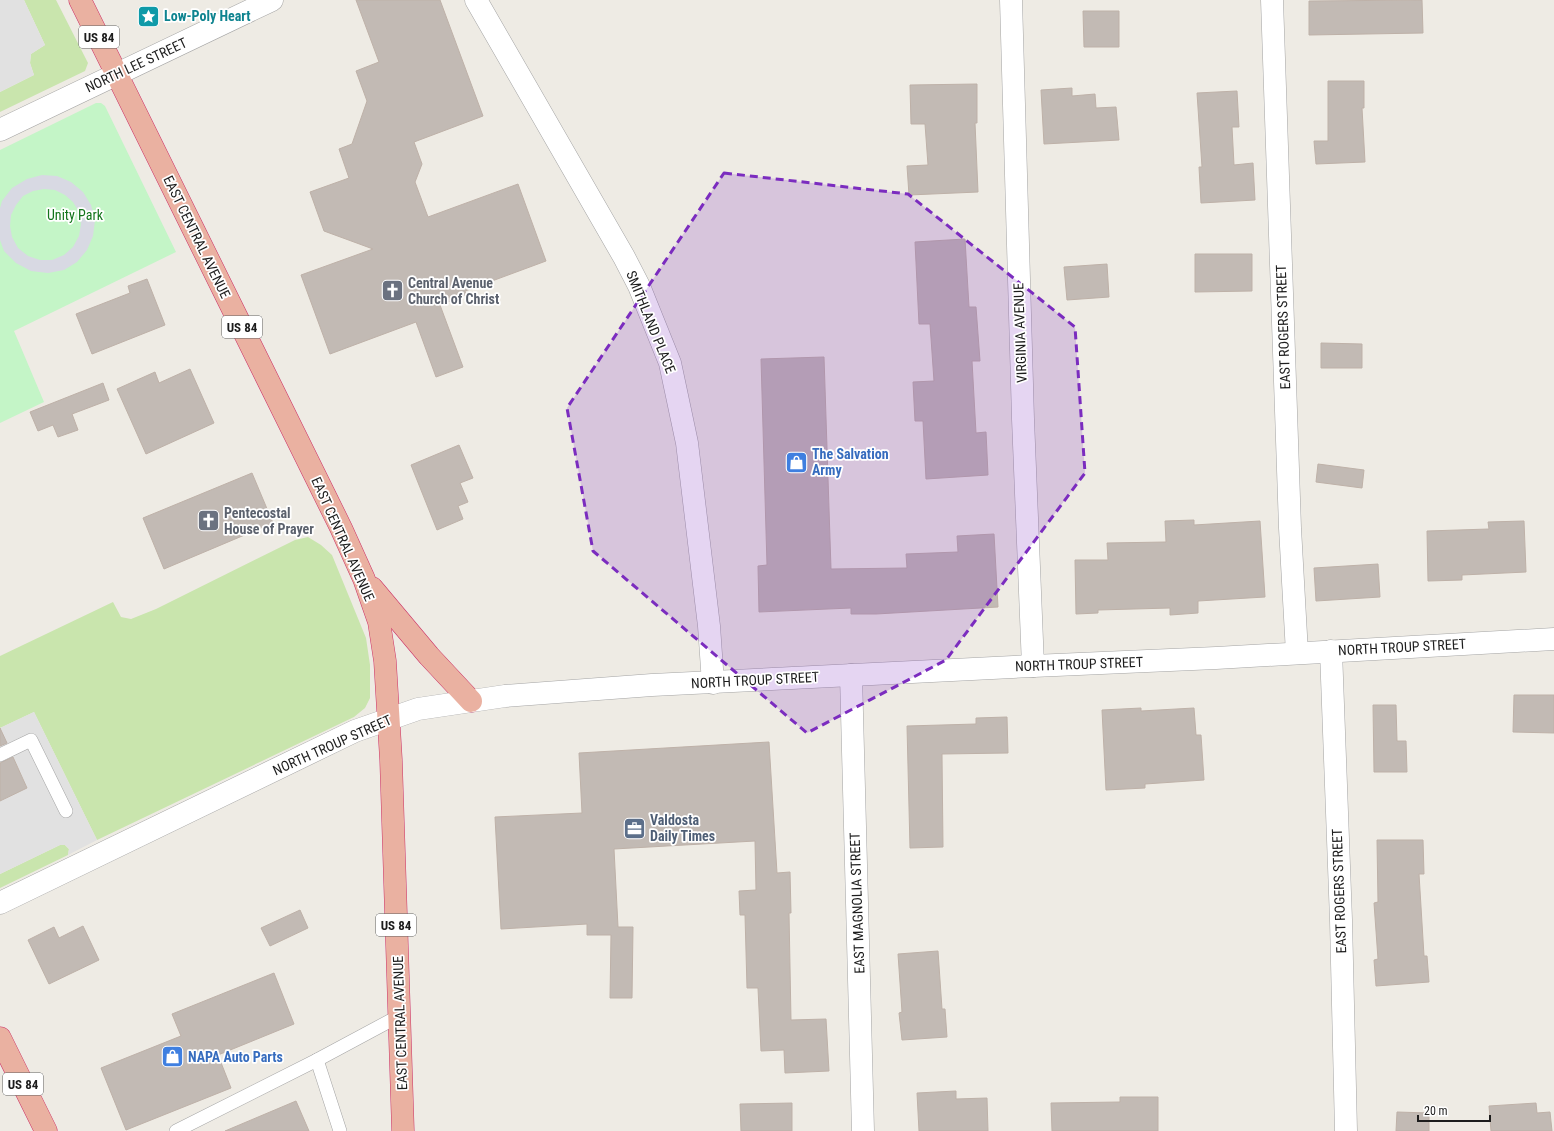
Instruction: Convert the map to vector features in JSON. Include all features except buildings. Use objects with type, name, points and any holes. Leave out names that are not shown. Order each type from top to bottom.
[{"type":"highway","name":"EAST CENTRAL AVENUE","points":[[80,0],[341,528],[364,579],[379,622],[385,661],[391,760],[403,1131]]},
{"type":"highway","points":[[364,579],[429,656],[471,701]]},
{"type":"highway","name":"US 84","points":[[0,1038],[46,1131]]},
{"type":"street","name":"NORTH LEE STREET","points":[[0,130],[272,0]]},
{"type":"street","name":"SMITHLAND PLACE","points":[[476,0],[627,263],[639,286],[670,363],[687,443],[709,626],[713,682]]},
{"type":"street","name":"VIRGINIA AVENUE","points":[[1011,0],[1022,411],[1033,666]]},
{"type":"street","name":"EAST ROGERS STREET","points":[[1272,0],[1290,528],[1297,653]]},
{"type":"street","name":"NORTH TROUP STREET","points":[[0,902],[355,731],[418,709],[505,696],[713,682],[1216,658],[1554,639]]},
{"type":"street","name":"EAST ROGERS STREET","points":[[1330,651],[1341,920],[1346,1131]]},
{"type":"street","name":"EAST MAGNOLIA STREET","points":[[851,675],[863,1131]]},
{"type":"lane","points":[[0,755],[31,740],[66,812]]},
{"type":"lane","points":[[176,1131],[318,1060],[399,1016]]},
{"type":"lane","points":[[318,1060],[340,1131]]},
{"type":"highlighted area","points":[[724,173],[908,194],[1075,327],[1085,473],[946,660],[807,733],[593,551],[567,408]]},
{"type":"green space","points":[[24,0],[56,0],[88,63],[85,71],[0,112],[0,92],[34,75],[30,63],[31,54],[45,45]]},
{"type":"green space","name":"Unity Park","points":[[96,103],[101,103],[105,106],[176,252],[14,331],[44,402],[0,423],[0,150]]},
{"type":"green space","points":[[308,537],[321,545],[332,555],[366,638],[370,665],[370,698],[365,708],[354,717],[97,840],[34,712],[0,728],[0,656],[113,602],[121,617],[131,619],[156,609],[295,540]]},
{"type":"green space","points":[[60,845],[65,845],[69,849],[68,855],[0,888],[0,874]]},
{"type":"shaded area","points":[[0,0],[24,0],[45,45],[31,54],[30,63],[34,75],[0,92]]},
{"type":"shaded area","points":[[42,175],[57,176],[71,182],[83,192],[91,205],[95,220],[93,236],[87,250],[77,262],[64,270],[48,273],[31,271],[16,263],[4,251],[0,240],[0,208],[2,201],[12,188],[27,179]],"holes":[[[44,189],[55,190],[65,195],[73,202],[79,212],[81,224],[79,236],[73,247],[64,255],[52,260],[40,260],[28,256],[18,248],[12,237],[10,226],[11,215],[23,196],[33,191]]]},
{"type":"shaded area","points":[[34,712],[97,840],[68,855],[69,849],[65,845],[60,845],[0,874],[0,801],[27,788],[13,756],[0,762],[0,728]]},
{"type":"place","name":"Low-Poly Heart","points":[[149,16]]},
{"type":"place","name":"Central Avenue Church of Christ","points":[[392,291]]},
{"type":"place","name":"The Salvation Army","points":[[796,462]]},
{"type":"place","name":"Pentecostal House of Prayer","points":[[208,521]]},
{"type":"place","name":"Valdosta Daily Times","points":[[635,828]]},
{"type":"place","name":"NAPA Auto Parts","points":[[173,1057]]}]
